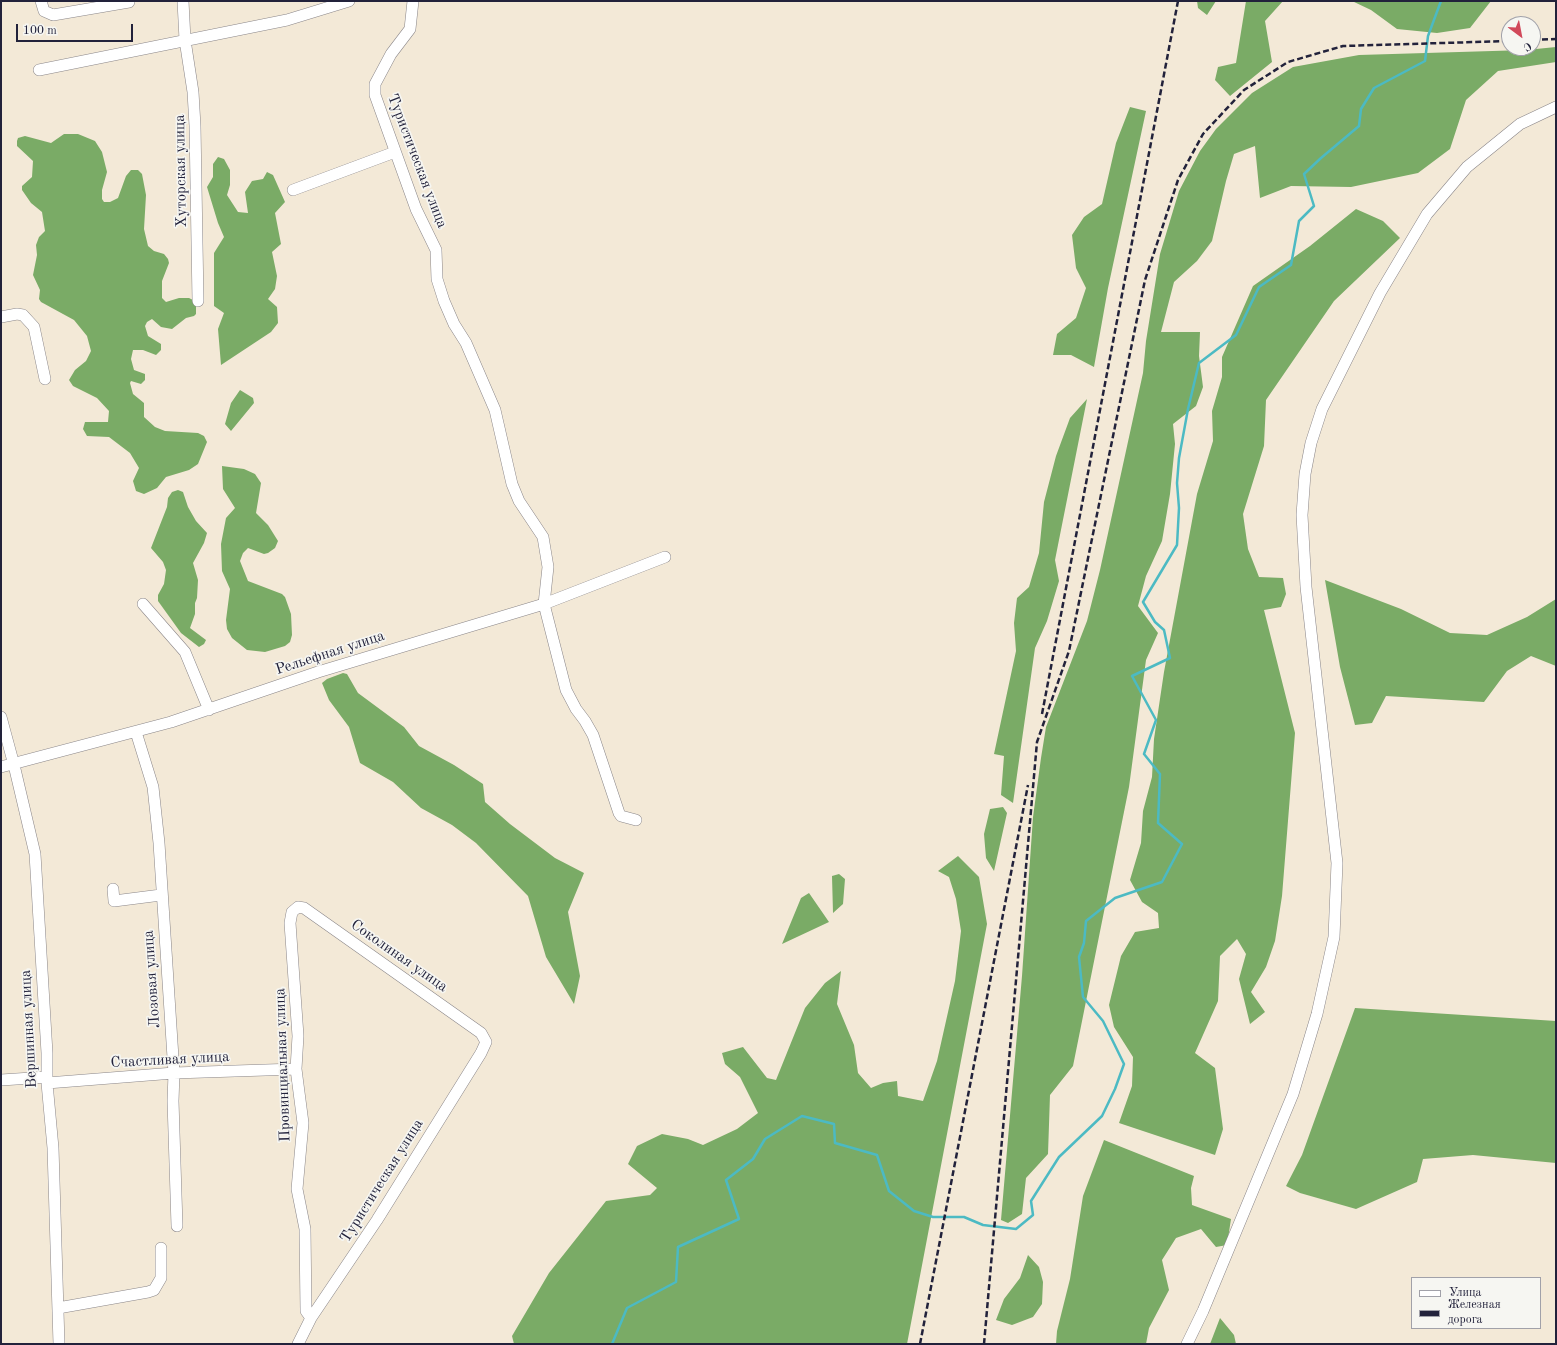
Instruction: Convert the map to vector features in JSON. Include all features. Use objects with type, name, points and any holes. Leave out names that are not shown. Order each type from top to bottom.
[{"type":"street","points":[[42,1],[44,11],[53,15],[131,1]]},
{"type":"street","name":"Хуторская улица","points":[[183,1],[185,40],[193,92],[195,126],[198,300]]},
{"type":"street","points":[[39,70],[287,20],[349,1]]},
{"type":"street","name":"Туристическая улица","points":[[413,1],[410,29],[391,54],[374,89],[416,209],[436,250],[437,279],[444,301],[454,324],[466,343],[495,410],[512,484],[520,501],[543,537],[548,567],[544,604],[566,690],[592,735],[619,813],[621,816],[636,820]]},
{"type":"street","points":[[1187,1344],[1203,1311],[1293,1094],[1317,1014],[1334,937],[1337,863],[1306,587],[1302,515],[1305,474],[1311,443],[1322,409],[1380,293],[1427,214],[1467,167],[1520,124],[1556,107]]},
{"type":"street","points":[[293,190],[395,152]]},
{"type":"street","points":[[1,317],[17,314],[24,315],[34,327],[45,379]]},
{"type":"street","name":"Рельефная улица","points":[[1,767],[14,765],[136,732],[209,710],[325,670],[544,604],[665,557]]},
{"type":"street","points":[[143,604],[185,652],[209,710]]},
{"type":"street","name":"Вершинная улица","points":[[1,717],[35,854],[47,1080],[53,1148],[59,1344]]},
{"type":"street","name":"Лозовая улица","points":[[136,732],[154,798],[174,1073],[173,1101],[177,1226]]},
{"type":"street","points":[[113,889],[114,901],[161,895]]},
{"type":"street","name":"Соколиная улица","points":[[298,907],[304,908],[481,1033]]},
{"type":"street","name":"Провинциальная улица","points":[[298,907],[292,912],[290,923],[298,1036],[296,1069],[303,1123],[297,1188],[305,1228],[306,1311],[311,1318]]},
{"type":"street","name":"Туристическая улица","points":[[298,1344],[311,1318],[377,1220],[481,1053],[486,1042],[481,1033]]},
{"type":"street","name":"Счастливая улица","points":[[1,1080],[47,1080],[174,1073],[296,1069]]},
{"type":"street","points":[[58,1308],[154,1290],[161,1278],[161,1248]]},
{"type":"green space","points":[[1197,1],[1216,1],[1207,15],[1198,8]]},
{"type":"green space","points":[[1246,1],[1283,1],[1265,21],[1272,62],[1230,96],[1215,80],[1218,67],[1236,63]]},
{"type":"green space","points":[[1352,1],[1491,1],[1470,28],[1437,33],[1397,29],[1371,10]]},
{"type":"green space","points":[[1556,47],[1556,62],[1498,71],[1466,100],[1450,149],[1418,173],[1351,187],[1291,186],[1260,198],[1255,146],[1234,154],[1212,241],[1197,261],[1174,282],[1161,332],[1200,332],[1199,356],[1203,387],[1196,406],[1173,424],[1175,444],[1170,494],[1162,541],[1146,576],[1138,606],[1158,633],[1146,660],[1129,787],[1073,1066],[1050,1095],[1048,1154],[1026,1178],[1022,1214],[1008,1223],[1001,1220],[1022,976],[1033,817],[1046,727],[1087,621],[1100,570],[1143,373],[1146,341],[1160,254],[1179,191],[1200,151],[1216,129],[1252,93],[1293,67],[1359,55],[1501,51],[1501,56],[1541,56],[1541,48]]},
{"type":"green space","points":[[1130,107],[1146,111],[1108,288],[1094,367],[1071,355],[1053,355],[1057,334],[1076,318],[1086,288],[1076,268],[1072,235],[1084,217],[1102,204],[1116,143]]},
{"type":"green space","points":[[64,134],[78,134],[95,141],[102,152],[107,172],[102,190],[102,199],[104,202],[110,202],[118,198],[126,176],[131,170],[138,170],[142,174],[146,195],[144,229],[148,246],[154,251],[164,254],[169,263],[162,281],[162,298],[166,302],[179,298],[189,298],[195,301],[196,305],[196,314],[194,316],[186,318],[172,329],[161,327],[152,319],[147,322],[145,326],[148,336],[161,344],[161,350],[156,355],[143,350],[133,350],[131,359],[134,370],[145,374],[145,380],[141,384],[131,381],[130,383],[133,394],[144,403],[144,417],[155,427],[165,431],[198,433],[204,436],[207,442],[198,464],[189,470],[166,477],[157,488],[144,494],[136,491],[133,481],[139,468],[130,453],[109,437],[87,436],[83,429],[85,422],[108,422],[109,411],[97,398],[73,386],[69,380],[75,370],[86,361],[91,351],[87,336],[74,320],[41,302],[39,299],[40,290],[33,275],[37,255],[36,245],[39,237],[45,231],[42,212],[31,203],[22,190],[22,186],[32,177],[33,161],[17,146],[17,141],[18,138],[25,136],[51,143]]},
{"type":"green space","points":[[218,157],[224,159],[230,170],[230,185],[227,195],[238,212],[248,213],[245,192],[252,181],[263,179],[267,172],[273,175],[285,202],[275,213],[281,244],[272,252],[277,276],[275,289],[268,299],[277,307],[278,323],[271,332],[221,365],[218,329],[224,313],[214,306],[214,253],[224,237],[207,187],[213,177],[213,164]]},
{"type":"green space","points":[[1356,209],[1383,221],[1400,238],[1334,301],[1266,400],[1264,446],[1243,514],[1248,549],[1259,577],[1283,578],[1286,594],[1281,607],[1264,610],[1295,733],[1282,896],[1275,941],[1266,967],[1251,992],[1265,1012],[1250,1024],[1239,979],[1246,954],[1237,939],[1220,956],[1218,1001],[1195,1053],[1215,1068],[1223,1129],[1215,1155],[1119,1123],[1132,1086],[1133,1057],[1114,1027],[1109,1005],[1121,956],[1135,932],[1159,928],[1158,913],[1142,902],[1130,880],[1141,843],[1143,811],[1152,777],[1154,739],[1164,672],[1197,494],[1213,441],[1212,411],[1222,377],[1222,357],[1253,286],[1310,246]]},
{"type":"green space","points":[[240,390],[253,398],[254,403],[231,431],[225,424],[231,403]]},
{"type":"green space","points":[[1087,399],[1055,560],[1059,581],[1047,621],[1035,648],[1013,803],[1001,795],[1004,756],[994,754],[1016,651],[1014,623],[1017,598],[1029,587],[1039,553],[1044,502],[1056,456],[1070,418]]},
{"type":"green space","points":[[222,466],[244,469],[255,474],[261,483],[256,513],[268,525],[278,541],[275,548],[264,554],[248,548],[243,553],[240,561],[248,581],[282,594],[285,597],[291,614],[292,635],[290,642],[285,646],[265,652],[247,650],[232,638],[227,629],[226,620],[230,589],[222,571],[221,544],[226,518],[235,508],[223,489]]},
{"type":"green space","points":[[178,490],[183,492],[188,507],[196,521],[207,533],[204,543],[193,563],[198,580],[195,614],[190,628],[206,640],[204,644],[199,647],[181,633],[158,601],[158,595],[164,584],[166,570],[163,562],[151,548],[167,507],[168,498],[172,492]]},
{"type":"green space","points":[[1325,580],[1401,609],[1450,633],[1487,635],[1527,617],[1556,599],[1556,666],[1531,656],[1507,671],[1484,702],[1386,696],[1372,723],[1355,725],[1340,667]]},
{"type":"green space","points":[[343,673],[347,674],[358,693],[404,727],[419,746],[454,765],[483,784],[485,802],[510,824],[555,858],[584,873],[568,912],[580,976],[574,1004],[546,957],[528,896],[476,843],[452,825],[421,808],[393,782],[360,763],[349,727],[329,700],[322,683],[327,679]]},
{"type":"green space","points":[[1003,807],[1007,813],[994,871],[986,858],[984,834],[990,809]]},
{"type":"green space","points":[[958,856],[979,877],[987,924],[907,1344],[514,1344],[512,1336],[549,1273],[606,1201],[650,1195],[657,1188],[628,1164],[637,1146],[662,1134],[688,1139],[703,1145],[737,1129],[758,1113],[740,1077],[725,1064],[722,1053],[743,1047],[767,1078],[776,1080],[805,1008],[825,983],[841,971],[837,1004],[854,1045],[858,1073],[871,1088],[883,1083],[897,1081],[898,1096],[923,1101],[937,1061],[955,981],[961,931],[956,899],[949,877],[938,871]]},
{"type":"green space","points":[[839,874],[845,879],[843,904],[833,913],[832,876]]},
{"type":"green space","points":[[809,893],[829,922],[782,944],[801,898]]},
{"type":"green space","points":[[1355,1008],[1556,1021],[1556,1163],[1473,1155],[1423,1159],[1417,1182],[1356,1209],[1300,1193],[1286,1186],[1302,1155]]},
{"type":"green space","points":[[1104,1140],[1194,1176],[1191,1188],[1192,1205],[1231,1219],[1227,1245],[1216,1247],[1201,1229],[1176,1238],[1162,1260],[1169,1290],[1149,1328],[1146,1344],[1056,1344],[1057,1331],[1070,1279],[1083,1196]]},
{"type":"green space","points":[[1028,1255],[1039,1267],[1043,1282],[1042,1304],[1033,1317],[1012,1325],[996,1320],[1004,1299],[1020,1278]]},
{"type":"green space","points":[[1220,1318],[1234,1335],[1236,1344],[1210,1344]]},
{"type":"waterway","points":[[612,1344],[627,1308],[676,1282],[678,1247],[739,1219],[726,1180],[753,1159],[765,1139],[802,1116],[834,1124],[835,1143],[877,1155],[889,1191],[914,1211],[933,1217],[964,1217],[983,1225],[1016,1229],[1033,1215],[1031,1201],[1059,1157],[1102,1116],[1115,1089],[1124,1064],[1103,1021],[1083,997],[1079,957],[1084,943],[1086,921],[1115,898],[1162,882],[1182,844],[1158,823],[1160,774],[1144,754],[1156,720],[1132,676],[1170,658],[1164,630],[1155,622],[1143,602],[1177,545],[1179,508],[1177,483],[1179,458],[1188,409],[1199,363],[1236,335],[1259,287],[1291,265],[1299,221],[1314,206],[1304,174],[1359,126],[1361,109],[1374,88],[1425,61],[1428,36],[1441,1]]},
{"type":"railway","points":[[1042,714],[1178,1]]},
{"type":"railway","points":[[1541,40],[1556,39]]},
{"type":"railway","points":[[984,1344],[1037,742],[1069,651],[1145,280],[1178,180],[1203,134],[1244,90],[1288,62],[1343,46],[1501,41]]},
{"type":"railway","points":[[920,1344],[1028,785]]}]
